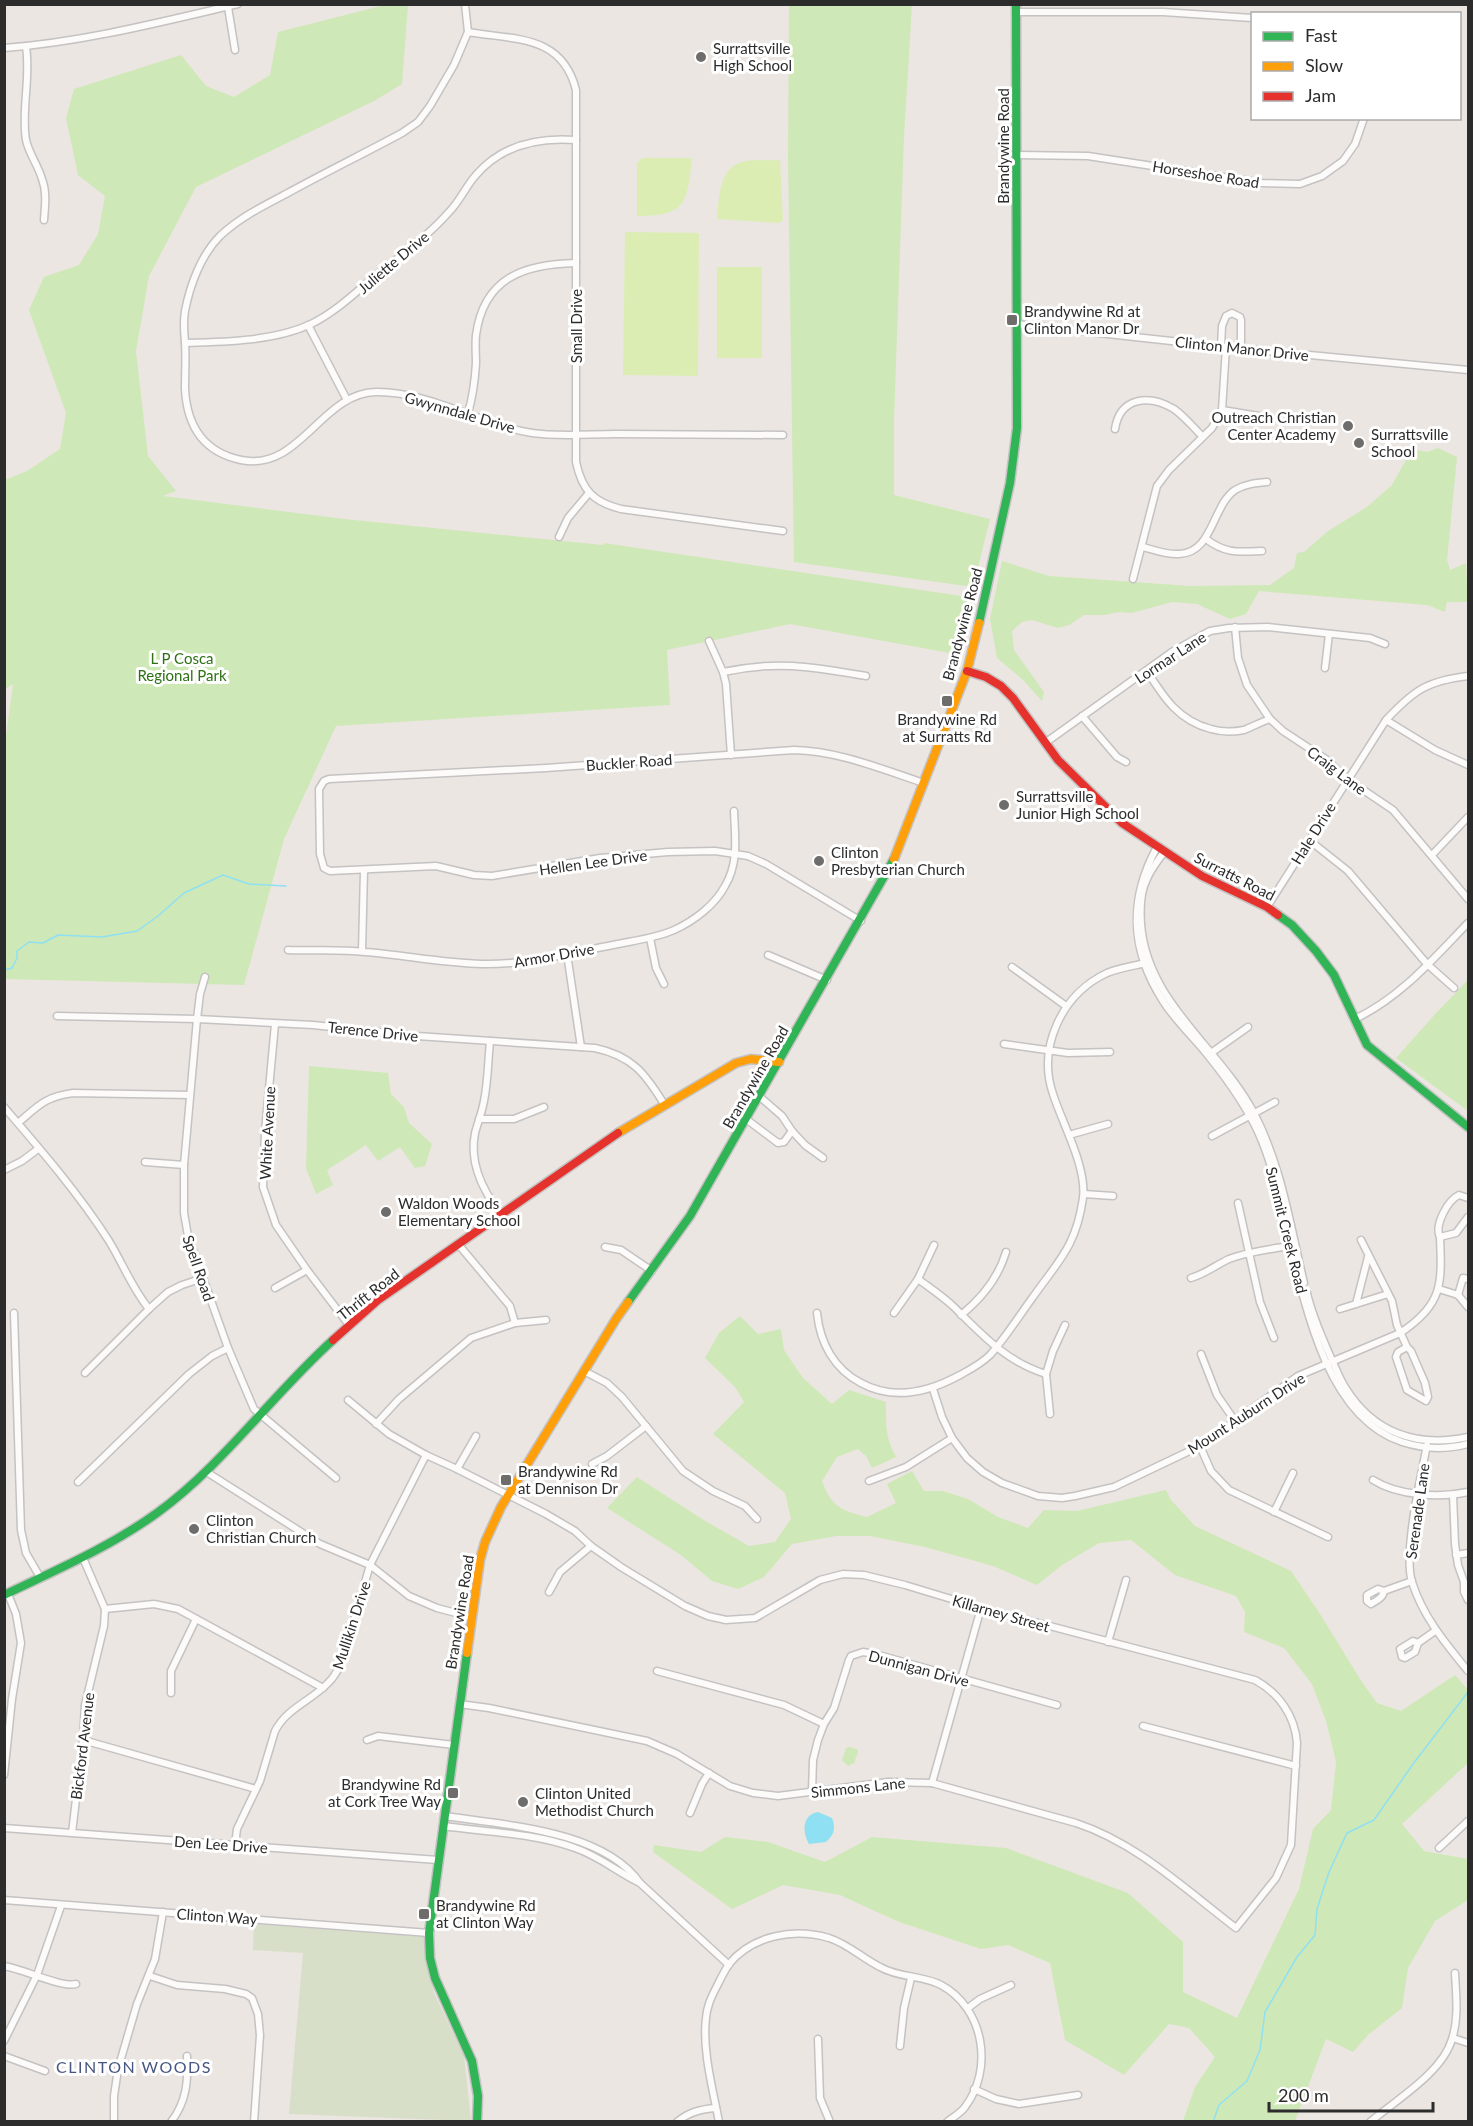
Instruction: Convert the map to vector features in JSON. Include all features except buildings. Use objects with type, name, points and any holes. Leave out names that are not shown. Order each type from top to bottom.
[{"type":"main road","name":"Brandywine Road","points":[[477,2121],[477,2087],[472,2061],[435,1978],[430,1958],[429,1933],[480,1560],[485,1542],[508,1496],[616,1319],[690,1216],[892,866],[967,671],[983,607],[1014,455],[1017,428],[1016,8]]},
{"type":"main road","name":"Surratts Road","points":[[967,671],[986,677],[1001,686],[1013,698],[1058,760],[1106,808],[1160,850],[1224,888],[1267,907],[1292,925],[1334,975],[1364,1040],[1382,1059],[1468,1126]]},
{"type":"main road","name":"Thrift Road","points":[[6,1595],[83,1558],[137,1527],[205,1471],[304,1368],[378,1300],[583,1155],[664,1104],[743,1060],[758,1059],[779,1062]]},
{"type":"street","points":[[4,48],[26,47],[132,28],[237,4]]},
{"type":"street","points":[[465,4],[468,32]]},
{"type":"street","points":[[228,7],[235,50]]},
{"type":"street","points":[[1016,8],[1163,12],[1251,18]]},
{"type":"street","name":"Small Drive","points":[[468,32],[534,42],[547,48],[559,57],[570,73],[576,90],[576,462],[583,484],[589,493]]},
{"type":"street","name":"Gwynndale Drive","points":[[468,32],[439,93],[418,122],[402,133],[259,208],[220,237],[202,262],[190,293],[184,322],[186,404],[191,423],[207,444],[228,457],[246,461],[273,458],[296,443],[347,400],[370,393],[388,393],[468,413],[529,432],[554,435],[783,435]]},
{"type":"street","points":[[26,47],[28,68],[24,110],[26,141],[43,179],[44,220]]},
{"type":"street","name":"Horseshoe Road","points":[[1016,155],[1088,156],[1263,183],[1300,184],[1322,176],[1343,161],[1355,144],[1363,120]]},
{"type":"street","name":"Juliette Drive","points":[[185,343],[265,338],[308,325],[333,310],[417,243],[450,212],[476,175],[496,157],[512,148],[534,141],[576,140]]},
{"type":"street","points":[[468,413],[475,381],[476,337],[481,315],[489,299],[506,280],[525,270],[554,264],[576,263]]},
{"type":"street","points":[[1133,579],[1143,546],[1154,493],[1160,481],[1212,428],[1222,410],[1223,322],[1226,316],[1232,314],[1240,317],[1241,349]]},
{"type":"street","name":"Clinton Manor Drive","points":[[1016,324],[1241,349],[1468,370]]},
{"type":"street","points":[[308,325],[347,400]]},
{"type":"street","points":[[1115,429],[1122,409],[1135,402],[1149,400],[1174,410],[1202,436]]},
{"type":"street","points":[[1222,410],[1271,418]]},
{"type":"street","points":[[1143,546],[1171,554],[1183,554],[1192,550],[1206,539],[1227,498],[1245,485],[1267,482]]},
{"type":"street","points":[[559,537],[568,518],[589,493],[600,502],[621,509],[783,531]]},
{"type":"street","points":[[1206,539],[1223,550],[1232,552],[1262,551]]},
{"type":"street","name":"Lormar Lane","points":[[1045,743],[1193,639],[1210,631],[1235,627],[1268,627],[1370,638],[1385,644]]},
{"type":"street","name":"Craig Lane","points":[[1235,627],[1238,658],[1246,685],[1270,719],[1299,742],[1328,760],[1347,779],[1393,810],[1468,899]]},
{"type":"street","points":[[1325,668],[1329,634]]},
{"type":"street","points":[[709,641],[723,672],[731,754]]},
{"type":"street","points":[[723,672],[775,664],[866,676]]},
{"type":"street","points":[[1147,671],[1164,699],[1179,715],[1198,726],[1218,731],[1242,730],[1270,719]]},
{"type":"street","name":"Hale Drive","points":[[1267,907],[1386,720],[1407,698],[1428,684],[1468,676]]},
{"type":"street","points":[[1082,717],[1117,757],[1126,762]]},
{"type":"street","points":[[1386,720],[1435,750],[1468,765]]},
{"type":"street","name":"Buckler Road","points":[[320,854],[318,794],[320,785],[329,778],[546,768],[794,750],[823,752],[924,783]]},
{"type":"street","name":"Armor Drive","points":[[288,950],[362,951],[482,964],[513,963],[664,934],[683,925],[708,907],[725,887],[732,871],[735,853],[734,811]]},
{"type":"street","points":[[1432,855],[1468,817]]},
{"type":"street","points":[[1309,840],[1348,872],[1427,964],[1454,988]]},
{"type":"street","name":"Hellen Lee Drive","points":[[320,854],[321,863],[326,870],[337,872],[436,866],[474,875],[492,876],[586,860],[668,852],[703,850],[735,853],[766,864],[861,921]]},
{"type":"street","name":"Summit Creek Road","points":[[1160,850],[1146,880],[1141,902],[1147,962],[1163,1002],[1210,1054],[1252,1114],[1273,1156],[1281,1179],[1293,1245],[1310,1306],[1342,1395],[1367,1422],[1391,1437],[1442,1448],[1468,1444]]},
{"type":"street","points":[[362,951],[364,871]]},
{"type":"street","points":[[1355,1019],[1375,1010],[1396,995],[1468,923]]},
{"type":"street","points":[[650,938],[656,968],[664,984]]},
{"type":"street","points":[[567,954],[581,1047]]},
{"type":"street","points":[[768,955],[827,980]]},
{"type":"street","points":[[817,1313],[825,1347],[839,1366],[853,1378],[872,1388],[890,1392],[917,1392],[933,1389],[971,1369],[986,1358],[1062,1258],[1071,1244],[1078,1224],[1084,1194],[1078,1163],[1049,1080],[1047,1065],[1056,1025],[1066,1006],[1095,979],[1119,969],[1147,962]]},
{"type":"street","points":[[1012,967],[1066,1006]]},
{"type":"street","name":"Spell Road","points":[[205,977],[200,994],[190,1095],[184,1165],[184,1222],[228,1348],[251,1404],[259,1415],[336,1478]]},
{"type":"street","name":"Terence Drive","points":[[57,1016],[197,1019],[313,1026],[604,1050],[632,1062],[646,1077],[664,1104]]},
{"type":"street","name":"White Avenue","points":[[275,1024],[265,1132],[263,1187],[276,1225],[349,1325]]},
{"type":"street","points":[[1210,1054],[1248,1027]]},
{"type":"street","points":[[490,1041],[486,1088],[474,1140],[475,1166],[485,1192],[501,1214]]},
{"type":"street","points":[[1004,1044],[1076,1053],[1110,1052]]},
{"type":"street","points":[[18,1123],[46,1099],[56,1095],[73,1093],[190,1095]]},
{"type":"street","points":[[759,1096],[782,1116],[805,1145],[823,1158]]},
{"type":"street","points":[[1212,1136],[1275,1102]]},
{"type":"street","points":[[4,1107],[57,1170],[93,1219],[149,1309]]},
{"type":"street","points":[[479,1119],[514,1119],[544,1107]]},
{"type":"street","points":[[746,1119],[778,1143],[784,1142],[792,1131]]},
{"type":"street","points":[[1069,1135],[1107,1124]]},
{"type":"street","points":[[4,1170],[22,1161],[38,1149]]},
{"type":"street","points":[[145,1162],[184,1165]]},
{"type":"street","points":[[1084,1194],[1113,1196]]},
{"type":"street","points":[[1468,1198],[1459,1195],[1453,1199],[1437,1229],[1440,1237],[1442,1274],[1439,1288],[1458,1295],[1468,1307]]},
{"type":"street","points":[[1238,1203],[1260,1302],[1274,1338]]},
{"type":"street","points":[[1440,1237],[1456,1233],[1468,1216]]},
{"type":"street","points":[[1360,1240],[1394,1305],[1397,1325],[1425,1383],[1428,1397],[1426,1401],[1407,1390],[1396,1357],[1398,1352],[1407,1347]]},
{"type":"street","points":[[458,1244],[510,1306],[515,1323]]},
{"type":"street","points":[[894,1313],[918,1279],[934,1245]]},
{"type":"street","points":[[1191,1278],[1228,1260],[1250,1253],[1293,1245]]},
{"type":"street","points":[[606,1247],[621,1250],[652,1271]]},
{"type":"street","points":[[961,1315],[987,1290],[1006,1252]]},
{"type":"street","points":[[1356,1304],[1368,1256]]},
{"type":"street","points":[[276,1288],[307,1270]]},
{"type":"street","points":[[85,1372],[149,1309],[174,1289],[203,1278]]},
{"type":"street","points":[[1458,1295],[1463,1278],[1468,1279]]},
{"type":"street","points":[[918,1279],[945,1299],[995,1348],[1019,1363],[1046,1374]]},
{"type":"street","name":"Mount Auburn Drive","points":[[933,1389],[952,1438],[967,1458],[982,1472],[1015,1489],[1047,1498],[1075,1496],[1114,1487],[1200,1446],[1289,1382],[1330,1362],[1401,1333],[1424,1315],[1439,1288]]},
{"type":"street","points":[[1340,1309],[1388,1294]]},
{"type":"street","points":[[14,1313],[21,1530],[26,1553],[40,1577]]},
{"type":"street","points":[[376,1424],[399,1399],[471,1338],[515,1323],[546,1320]]},
{"type":"street","points":[[1050,1414],[1046,1374],[1065,1325]]},
{"type":"street","points":[[78,1482],[201,1365],[218,1352],[228,1348]]},
{"type":"street","points":[[1201,1354],[1217,1395],[1235,1421]]},
{"type":"street","points":[[584,1371],[614,1389],[683,1471],[713,1491],[745,1506],[757,1519]]},
{"type":"street","name":"Killarney Street","points":[[348,1400],[389,1434],[564,1524],[621,1567],[698,1613],[726,1620],[755,1618],[812,1584],[843,1574],[876,1577],[981,1608],[1231,1673],[1262,1684],[1279,1700],[1294,1724],[1298,1743],[1291,1845],[1276,1878],[1236,1928]]},
{"type":"street","points":[[592,1464],[607,1456],[646,1426]]},
{"type":"street","points":[[457,1468],[476,1436]]},
{"type":"street","name":"Summit Creek Road","points":[[1427,1444],[1468,1437]]},
{"type":"street","points":[[869,1481],[906,1467],[952,1438]]},
{"type":"street","name":"Serenade Lane","points":[[1427,1444],[1409,1564],[1412,1581],[1435,1631],[1468,1671]]},
{"type":"street","points":[[1200,1446],[1211,1471],[1228,1490],[1328,1537]]},
{"type":"street","name":"Mullikin Drive","points":[[235,1845],[239,1825],[256,1790],[274,1731],[279,1722],[291,1710],[323,1688],[335,1676],[344,1658],[370,1565],[426,1455]]},
{"type":"street","points":[[205,1471],[320,1544],[370,1565],[415,1600],[471,1617]]},
{"type":"street","points":[[1274,1512],[1293,1473]]},
{"type":"street","points":[[1373,1479],[1388,1487],[1419,1493],[1453,1495],[1468,1492]]},
{"type":"street","points":[[1453,1495],[1456,1555],[1466,1582],[1464,1592],[1468,1600]]},
{"type":"street","points":[[549,1592],[560,1572],[591,1546]]},
{"type":"street","points":[[1456,1555],[1468,1553]]},
{"type":"street","name":"Bickford Avenue","points":[[72,1833],[86,1695],[104,1634],[105,1609],[83,1558]]},
{"type":"street","points":[[1108,1642],[1126,1580]]},
{"type":"street","points":[[1384,1591],[1412,1581]]},
{"type":"street","points":[[4,1775],[7,1719],[21,1637],[16,1614],[6,1595]]},
{"type":"street","points":[[105,1609],[159,1604],[178,1609],[323,1688]]},
{"type":"street","points":[[932,1783],[981,1608]]},
{"type":"street","points":[[171,1693],[171,1671],[196,1619]]},
{"type":"street","points":[[1418,1643],[1435,1631]]},
{"type":"street","name":"Dunnigan Drive","points":[[812,1792],[813,1760],[824,1724],[834,1708],[849,1660],[857,1653],[875,1654],[1057,1705]]},
{"type":"street","points":[[657,1671],[784,1705],[824,1724]]},
{"type":"street","name":"Simmons Lane","points":[[459,1704],[489,1708],[647,1741],[677,1754],[730,1786],[753,1793],[778,1796],[888,1782],[932,1783],[1095,1829],[1129,1847],[1236,1928]]},
{"type":"street","points":[[1143,1726],[1296,1766]]},
{"type":"street","points":[[367,1740],[378,1736],[454,1745]]},
{"type":"street","points":[[83,1740],[256,1790]]},
{"type":"street","points":[[690,1813],[709,1773]]},
{"type":"street","points":[[445,1816],[537,1830],[577,1841],[615,1860],[633,1873],[640,1883]]},
{"type":"street","points":[[1439,1848],[1468,1821]]},
{"type":"street","points":[[443,1826],[535,1838],[574,1847],[594,1855],[640,1883],[729,1965]]},
{"type":"street","name":"Den Lee Drive","points":[[4,1828],[438,1860]]},
{"type":"street","name":"Clinton Way","points":[[4,1900],[429,1933]]},
{"type":"street","points":[[4,2041],[37,1975],[61,1906]]},
{"type":"street","points":[[114,2121],[114,2096],[118,2069],[137,2004],[150,1976],[158,1948],[163,1912]]},
{"type":"street","points":[[719,2121],[709,2072],[705,2020],[708,2004],[729,1965],[748,1948],[765,1940],[794,1933],[829,1938],[845,1945],[881,1968],[939,1984],[968,2008],[981,2042],[982,2057],[975,2090],[964,2109],[947,2121]]},
{"type":"street","points":[[4,1966],[67,1986],[76,1984]]},
{"type":"street","points":[[1374,2120],[1423,2079],[1443,2058],[1453,2038],[1456,2020],[1455,1973]]},
{"type":"street","points":[[150,1976],[177,1985],[225,1989],[246,1994],[252,1998],[258,2014],[260,2035],[254,2121]]},
{"type":"street","points":[[900,2046],[904,2008],[911,1978]]},
{"type":"street","points":[[968,2008],[980,1999],[1011,1985]]},
{"type":"street","points":[[1453,2038],[1468,2043]]},
{"type":"street","points":[[818,2039],[820,2098],[830,2121]]},
{"type":"street","points":[[4,2055],[45,2071]]},
{"type":"street","points":[[171,2121],[185,2097],[187,2056]]},
{"type":"street","points":[[975,2090],[996,2099],[1019,2104],[1078,2095]]},
{"type":"street","points":[[677,2121],[685,2115],[702,2109],[716,2108]]},
{"type":"green space","name":"L P Cosca Regional Park","points":[[385,5],[408,5],[402,84],[374,101],[196,187],[149,276],[136,351],[148,456],[176,491],[163,496],[344,519],[603,545],[604,543],[975,598],[961,655],[790,624],[667,650],[670,705],[336,726],[284,839],[244,985],[5,979],[4,750],[13,684],[5,689],[5,480],[27,471],[60,449],[66,413],[29,310],[44,277],[79,265],[98,234],[105,196],[78,175],[66,118],[74,89],[181,55],[206,86],[234,97],[270,75],[278,32]]},
{"type":"green space","points":[[789,5],[912,5],[904,137],[894,420],[894,495],[990,519],[973,587],[794,562],[788,159]]},
{"type":"green space","points":[[642,158],[692,158],[686,196],[675,210],[637,216],[637,163]]},
{"type":"green space","points":[[780,160],[783,220],[779,223],[717,219],[719,194],[728,171],[746,161]]},
{"type":"green space","points":[[625,232],[699,233],[698,376],[623,375]]},
{"type":"green space","points":[[717,267],[762,267],[762,358],[717,358]]},
{"type":"green space","points":[[1438,448],[1457,457],[1447,560],[1450,570],[1466,563],[1468,602],[1447,602],[1445,612],[1427,605],[1259,591],[1246,614],[1230,619],[1197,604],[1172,602],[1132,613],[1084,615],[1069,625],[1058,628],[1032,620],[1022,622],[1012,631],[1014,650],[1044,692],[1042,701],[1023,680],[997,658],[990,619],[1002,561],[1049,576],[1190,586],[1270,585],[1294,568],[1297,553],[1304,552],[1328,531],[1367,507],[1392,485],[1412,449],[1427,452]]},
{"type":"green space","points":[[1468,980],[1468,1111],[1396,1058]]},
{"type":"green space","points":[[309,1066],[388,1073],[391,1094],[404,1107],[409,1123],[432,1144],[425,1166],[415,1168],[400,1147],[378,1161],[366,1145],[327,1170],[333,1185],[316,1194],[306,1168]]},
{"type":"green space","points":[[740,1316],[758,1334],[781,1329],[784,1350],[803,1378],[832,1404],[849,1390],[886,1402],[888,1437],[896,1457],[872,1468],[866,1456],[858,1449],[837,1457],[822,1481],[829,1497],[838,1506],[867,1517],[896,1503],[887,1484],[912,1471],[924,1491],[943,1491],[968,1499],[998,1517],[1028,1528],[1044,1510],[1077,1511],[1166,1490],[1171,1500],[1195,1526],[1291,1571],[1377,1703],[1401,1711],[1455,1675],[1468,1690],[1468,1763],[1402,1824],[1424,1851],[1468,1859],[1468,1900],[1435,1921],[1408,1968],[1402,2008],[1368,2035],[1353,2052],[1326,2039],[1295,2121],[1183,2121],[1195,2087],[1215,2057],[1189,2028],[1169,2024],[1124,2075],[1065,2040],[1050,1963],[1008,1945],[981,1949],[899,1922],[840,1895],[783,1885],[732,1909],[653,1852],[654,1845],[701,1852],[725,1837],[768,1842],[825,1862],[872,1837],[1006,1848],[1128,1893],[1183,1942],[1183,1992],[1237,2018],[1299,1889],[1313,1829],[1331,1810],[1336,1762],[1326,1721],[1312,1684],[1284,1648],[1244,1632],[1245,1612],[1236,1596],[1175,1575],[1131,1540],[1099,1543],[1062,1565],[1037,1585],[993,1566],[925,1547],[870,1536],[836,1536],[792,1544],[764,1577],[738,1589],[712,1581],[681,1555],[607,1508],[637,1477],[749,1546],[775,1542],[791,1519],[785,1493],[713,1434],[744,1402],[735,1387],[705,1358],[719,1333]]},
{"type":"green space","points":[[846,1748],[857,1749],[858,1752],[854,1763],[848,1766],[842,1760]]},
{"type":"green space","points":[[254,1924],[426,1937],[434,1993],[464,2056],[471,2121],[289,2114],[303,1953],[253,1950]]},
{"type":"water","points":[[818,1812],[832,1818],[834,1831],[826,1842],[809,1844],[805,1834],[806,1820]]},
{"type":"waterway","points":[[4,970],[12,968],[17,958],[17,951],[29,942],[43,943],[58,935],[102,937],[137,931],[184,893],[223,875],[249,884],[286,886]]},
{"type":"waterway","points":[[1213,2122],[1219,2105],[1247,2081],[1260,2050],[1265,2012],[1297,1957],[1315,1935],[1317,1909],[1329,1872],[1347,1833],[1374,1820],[1468,1692]]},
{"type":"traffic: fast","points":[[979,623],[1010,483],[1017,428],[1016,4]]},
{"type":"traffic: fast","points":[[628,1302],[690,1216],[894,859]]},
{"type":"traffic: fast","points":[[1278,915],[1292,925],[1334,975],[1367,1045],[1468,1127]]},
{"type":"traffic: fast","points":[[4,1595],[102,1547],[157,1513],[203,1474],[333,1340]]},
{"type":"traffic: fast","points":[[467,1653],[429,1933],[430,1958],[435,1978],[472,2061],[478,2096],[477,2122]]},
{"type":"traffic: slow","points":[[894,859],[967,671],[979,623]]},
{"type":"traffic: slow","points":[[618,1133],[736,1063],[751,1059],[779,1062]]},
{"type":"traffic: slow","points":[[467,1653],[480,1560],[485,1542],[501,1507],[628,1302]]},
{"type":"traffic: jam","points":[[967,671],[986,677],[1001,686],[1013,698],[1058,760],[1122,823],[1202,876],[1267,907],[1278,915]]},
{"type":"traffic: jam","points":[[333,1340],[378,1300],[618,1133]]},
{"type":"place","name":"Surrattsville High School","points":[[701,57]]},
{"type":"place","name":"Brandywine Rd at Clinton Manor Dr","points":[[1012,320]]},
{"type":"place","name":"Outreach Christian Center Academy","points":[[1348,426]]},
{"type":"place","name":"Surrattsville School","points":[[1359,443]]},
{"type":"place","name":"Brandywine Rd at Surratts Rd","points":[[947,701]]},
{"type":"place","name":"Surrattsville Junior High School","points":[[1004,805]]},
{"type":"place","name":"Clinton Presbyterian Church","points":[[819,861]]},
{"type":"place","name":"Waldon Woods Elementary School","points":[[386,1212]]},
{"type":"place","name":"Brandywine Rd at Dennison Dr","points":[[506,1480]]},
{"type":"place","name":"Clinton Christian Church","points":[[194,1529]]},
{"type":"place","name":"Brandywine Rd at Cork Tree Way","points":[[453,1793]]},
{"type":"place","name":"Clinton United Methodist Church","points":[[523,1802]]},
{"type":"place","name":"Brandywine Rd at Clinton Way","points":[[424,1914]]},
{"type":"district","name":"CLINTON WOODS","points":[[134,2066]]}]
